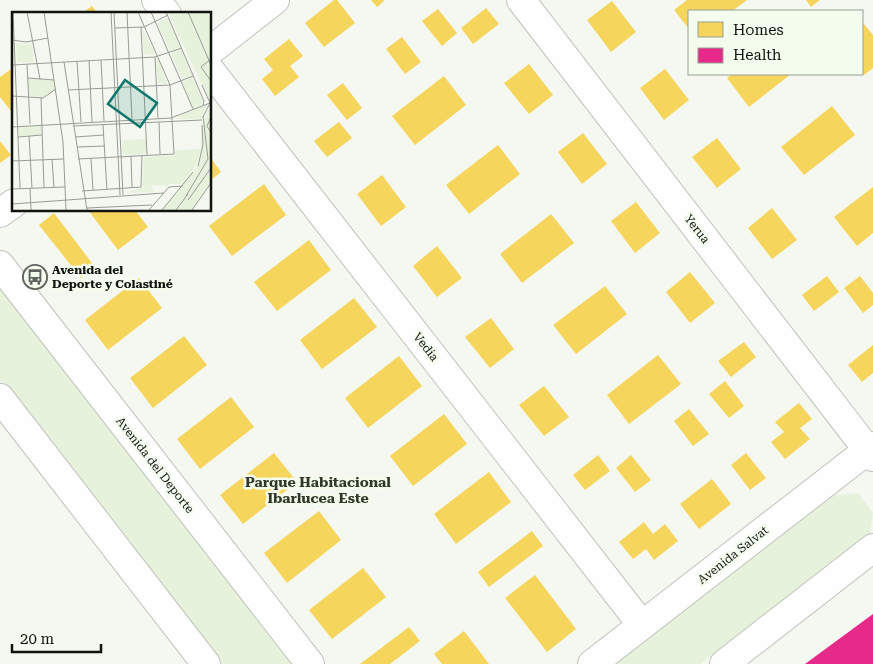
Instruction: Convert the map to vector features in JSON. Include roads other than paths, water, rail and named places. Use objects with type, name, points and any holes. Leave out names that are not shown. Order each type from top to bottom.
[{"type":"street","points":[[156,0],[165,12]]},
{"type":"street","points":[[211,50],[275,0]]},
{"type":"street","name":"Yerua","points":[[521,0],[871,451]]},
{"type":"street","name":"Vedia","points":[[211,71],[642,625]]},
{"type":"street","points":[[0,213],[12,204]]},
{"type":"street","name":"Avenida del Deporte","points":[[0,265],[310,664]]},
{"type":"street","points":[[0,398],[206,664]]},
{"type":"street","name":"Avenida Salvat","points":[[592,664],[871,451]]},
{"type":"street","points":[[724,664],[873,548]]},
{"type":"place","name":"Avenida del Deporte y Colastiné","points":[[35,277]]},
{"type":"district","name":"Parque Habitacional Ibarlucea Este","points":[[318,490]]}]
